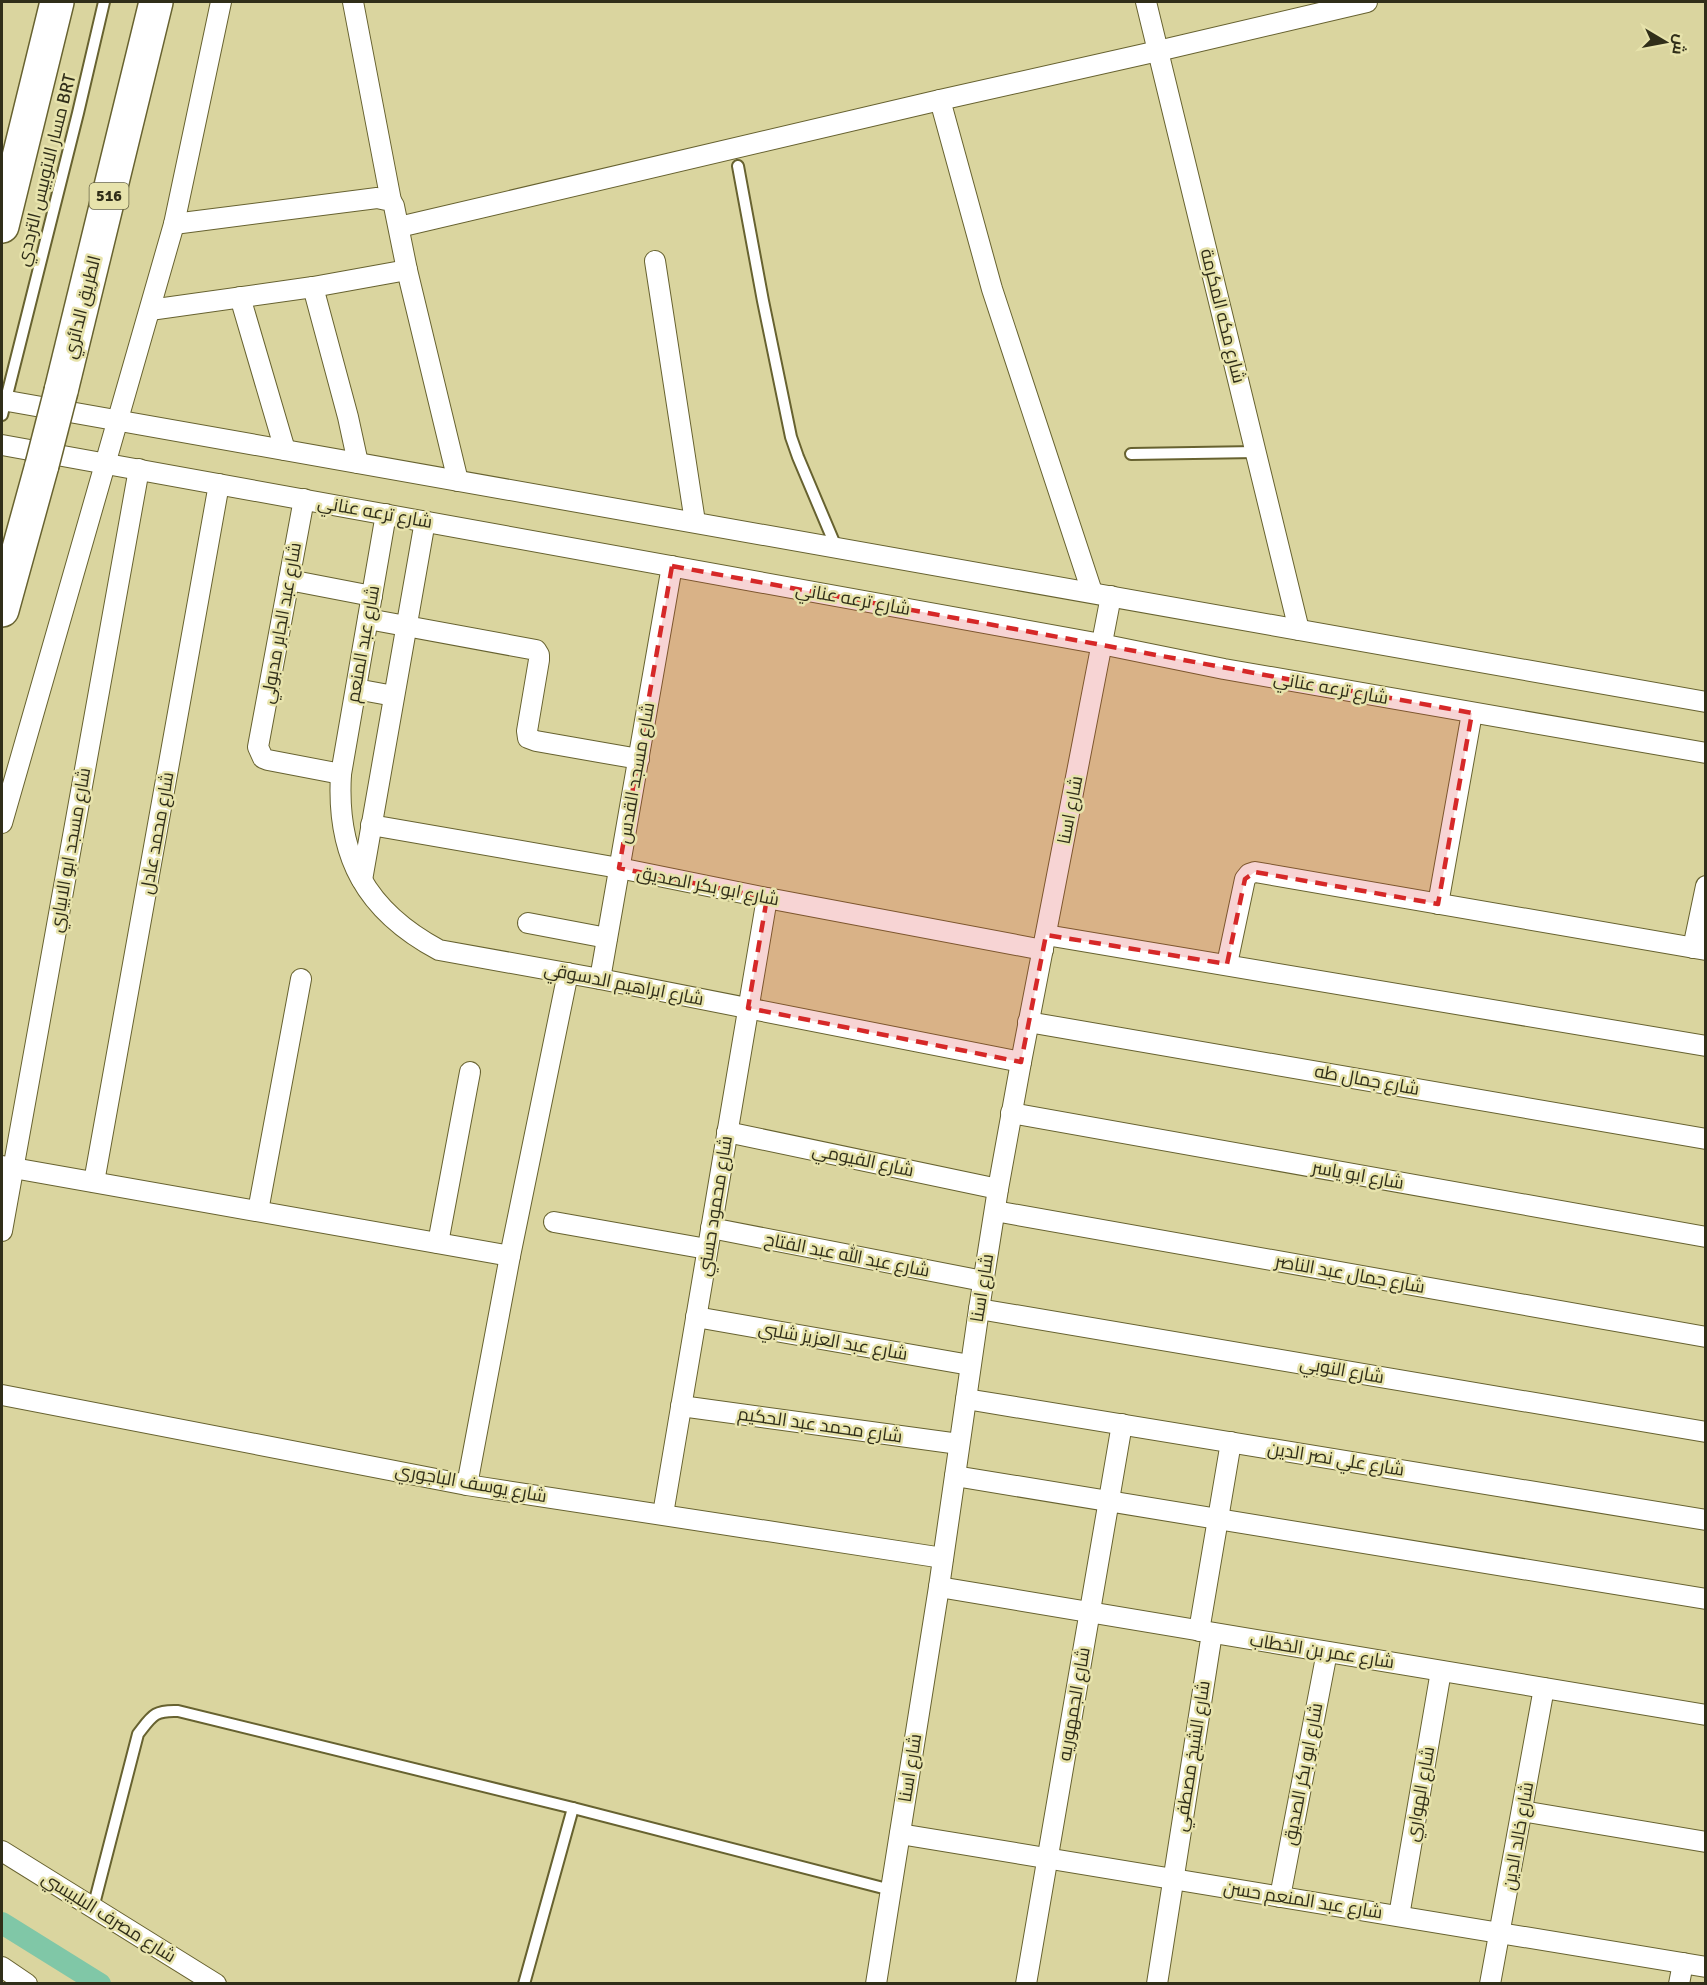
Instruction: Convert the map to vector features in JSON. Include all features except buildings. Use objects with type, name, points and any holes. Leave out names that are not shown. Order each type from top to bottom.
[{"type":"highway","points":[[2,226],[57,2]]},
{"type":"highway","name":"الطريق الدائري","points":[[2,610],[61,391],[156,2]]},
{"type":"street","points":[[2,823],[174,224],[221,2]]},
{"type":"street","points":[[353,2],[391,201],[458,481]]},
{"type":"street","name":"شارع مكه المكرمة","points":[[1146,2],[1299,630]]},
{"type":"street","points":[[399,227],[1367,2]]},
{"type":"street","points":[[940,100],[992,289],[1101,594]]},
{"type":"street","points":[[174,224],[377,198],[391,201]]},
{"type":"street","points":[[655,261],[695,522]]},
{"type":"street","points":[[150,310],[313,287],[407,270]]},
{"type":"street","points":[[313,287],[358,463]]},
{"type":"street","points":[[240,297],[285,450]]},
{"type":"street","points":[[2,400],[1706,702]]},
{"type":"street","name":"شارع ترعه عناني","points":[[2,445],[1101,644],[1224,669],[1706,753]]},
{"type":"street","name":"شارع مسجد ابو الابياري","points":[[2,1231],[7,1167],[139,469]]},
{"type":"street","name":"شارع محمد عادل","points":[[94,1182],[219,484]]},
{"type":"street","name":"شارع عبد الجابر مدبولي","points":[[304,499],[258,747],[263,758],[268,760],[341,774]]},
{"type":"street","name":"شارع عبد المنعم","points":[[341,774],[386,514]]},
{"type":"street","points":[[362,880],[425,521]]},
{"type":"street","name":"شارع مسجد القدس","points":[[600,979],[672,566]]},
{"type":"street","points":[[289,580],[372,596]]},
{"type":"street","name":"شارع اسنا","points":[[876,1983],[939,1587],[970,1365],[998,1189],[1101,644],[1101,594]]},
{"type":"street","points":[[368,619],[536,650],[539,660],[527,731],[528,738],[639,759]]},
{"type":"street","points":[[356,689],[394,696]]},
{"type":"street","points":[[1438,904],[1472,713]]},
{"type":"street","name":"شارع ابراهيم الدسوقي","points":[[341,774],[339,801],[342,828],[349,854],[362,880],[375,901],[394,921],[415,937],[439,950],[600,979],[1021,1062]]},
{"type":"street","name":"شارع ابو بكر الصديق","points":[[371,825],[619,868],[766,898],[1045,942],[1227,964],[1706,1046]]},
{"type":"street","points":[[1227,964],[1245,879],[1249,874],[1255,872],[1699,949],[1706,886]]},
{"type":"street","name":"شارع محمود حسني","points":[[663,1514],[766,898]]},
{"type":"street","points":[[528,923],[607,938]]},
{"type":"street","points":[[467,1485],[510,1256],[568,973]]},
{"type":"street","points":[[258,1211],[301,979]]},
{"type":"street","name":"شارع جمال طه","points":[[1029,1022],[1706,1139]]},
{"type":"street","points":[[438,1243],[470,1072]]},
{"type":"street","name":"شارع ابو ياسر","points":[[1011,1113],[1706,1237]]},
{"type":"street","name":"شارع الفيومي","points":[[727,1131],[998,1189]]},
{"type":"street","points":[[7,1167],[510,1256]]},
{"type":"street","name":"شارع جمال عبد الناصر","points":[[995,1211],[1706,1337]]},
{"type":"street","points":[[554,1222],[707,1250]]},
{"type":"street","name":"شارع عبد الله عبد الفتاح","points":[[711,1228],[983,1281]]},
{"type":"street","name":"شارع النوبي","points":[[979,1309],[1705,1427]]},
{"type":"street","name":"شارع عبد العزيز شلبي","points":[[696,1317],[970,1365]]},
{"type":"street","name":"شارع يوسف الباجوري","points":[[2,1395],[467,1485],[943,1558]]},
{"type":"street","name":"شارع علي نصر الدين","points":[[966,1399],[1706,1520]]},
{"type":"street","name":"شارع محمد عبد الحكيم","points":[[681,1406],[959,1444]]},
{"type":"street","name":"شارع الجمهوريه","points":[[1026,1983],[1122,1424]]},
{"type":"street","name":"شارع الشيخ مصطفي","points":[[1157,1983],[1173,1879],[1218,1520],[1231,1442]]},
{"type":"street","points":[[955,1476],[1706,1599]]},
{"type":"street","name":"شارع عمر بن الخطاب","points":[[939,1587],[1706,1715]]},
{"type":"street","name":"شارع ابو بكر الصديق","points":[[1280,1897],[1327,1652]]},
{"type":"street","name":"شارع الهواري","points":[[1400,1917],[1441,1671]]},
{"type":"street","name":"شارع خالد الدين","points":[[1490,1983],[1545,1688]]},
{"type":"street","points":[[1522,1811],[1706,1842]]},
{"type":"street","name":"شارع عبد المنعم حسن","points":[[900,1834],[1706,1967]]},
{"type":"street","name":"شارع مصرف البلبيسي","points":[[2,1851],[216,1983]]},
{"type":"street","points":[[1679,1983],[1683,1963]]},
{"type":"street","points":[[2,1967],[27,1983]]},
{"type":"lane","name":"مسار الاتوبيس الترددي BRT","points":[[2,415],[104,2]]},
{"type":"lane","points":[[738,166],[791,437],[836,547]]},
{"type":"lane","points":[[1131,454],[1256,452]]},
{"type":"lane","points":[[93,1908],[138,1734],[150,1718],[162,1711],[178,1711],[573,1808],[891,1890]]},
{"type":"lane","points":[[524,1983],[573,1808]]},
{"type":"highlighted area","points":[[672,566],[1472,713],[1438,904],[1255,872],[1245,879],[1227,964],[1046,935],[1021,1062],[748,1008],[767,898],[619,868]]},
{"type":"waterway","points":[[2,1923],[100,1984]]}]
